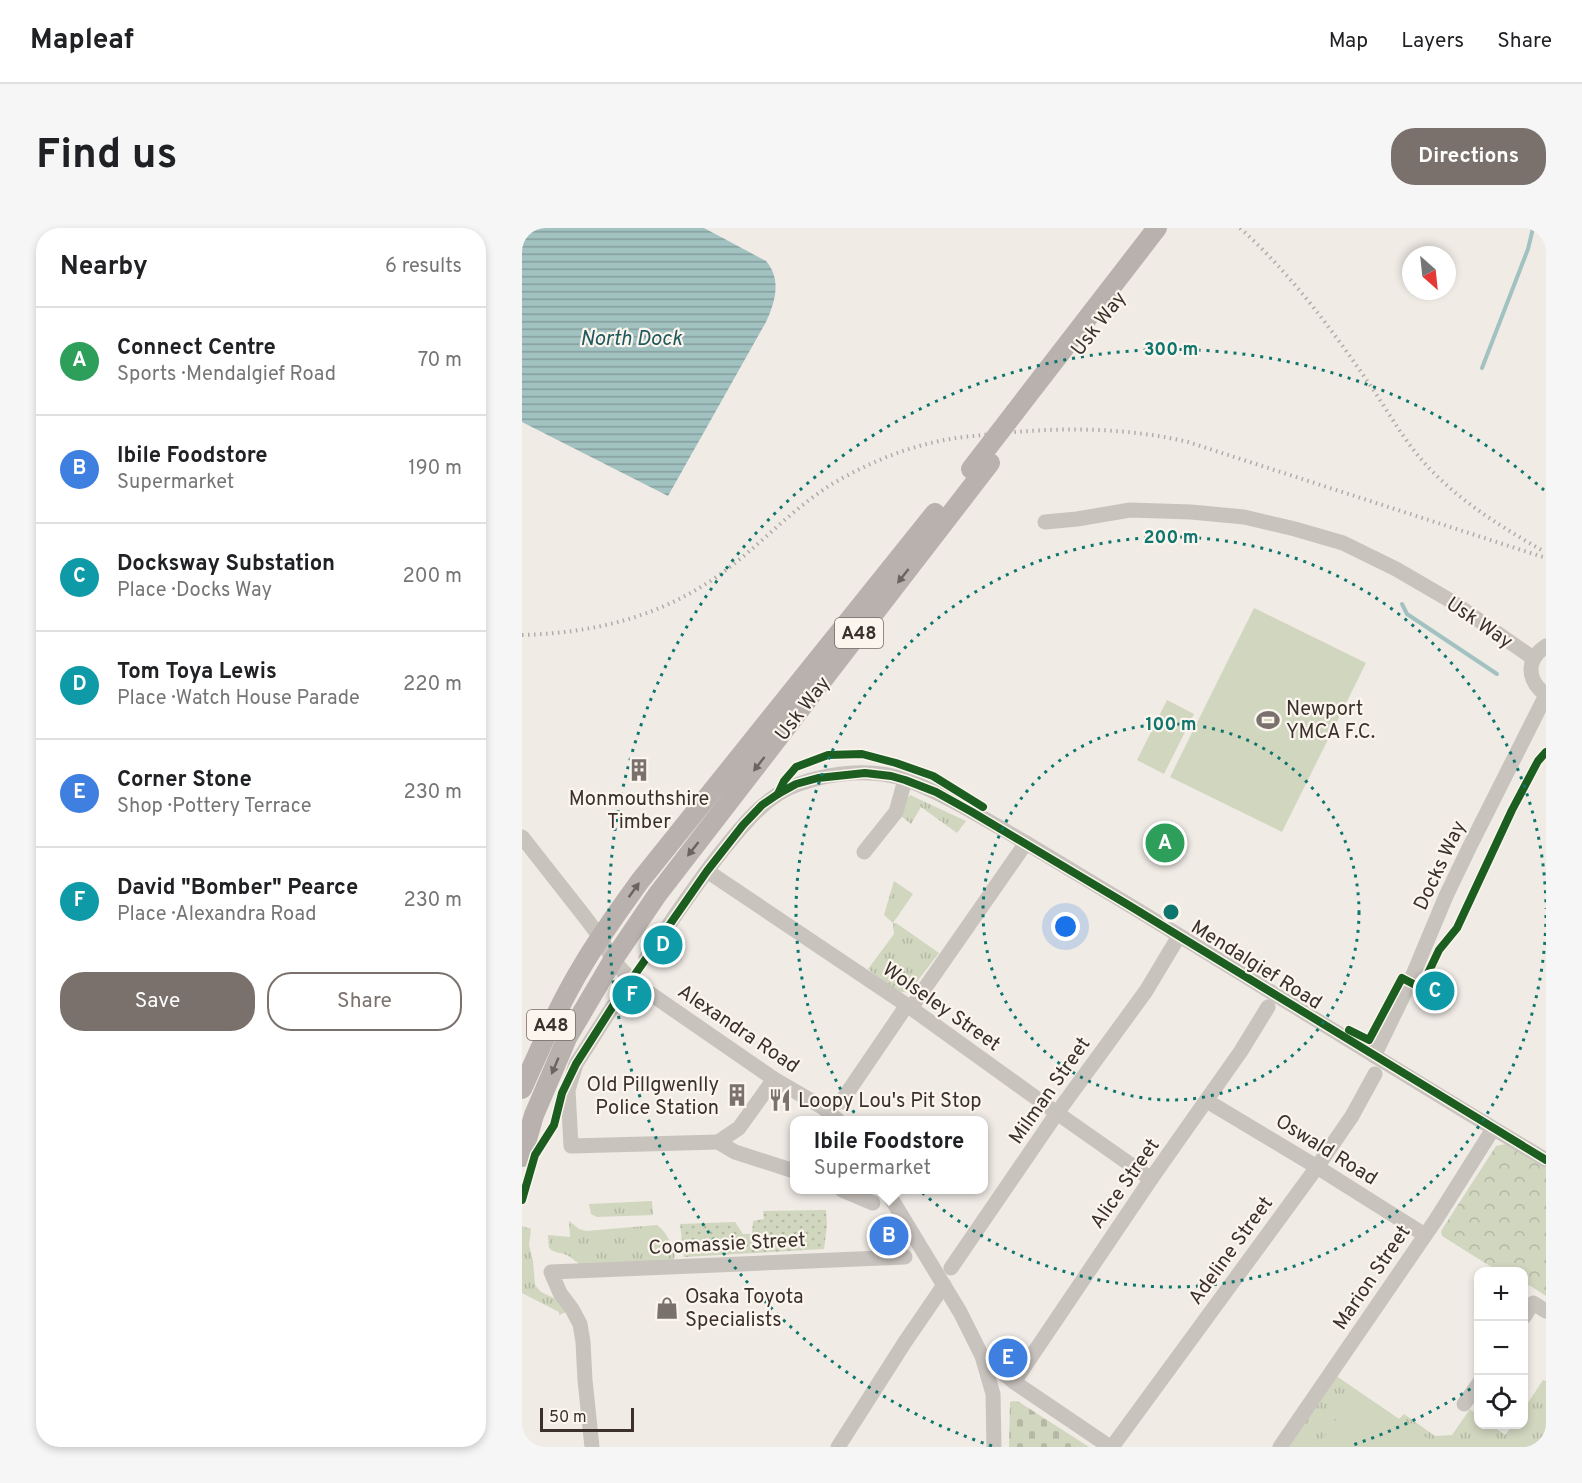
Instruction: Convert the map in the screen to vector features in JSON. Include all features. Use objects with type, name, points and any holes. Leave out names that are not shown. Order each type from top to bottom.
[{"type":"main road","name":"Usk Way","points":[[523,1148],[534,1115],[567,1038],[613,960],[657,895],[990,463],[1022,411],[1157,228]]},
{"type":"main road","name":"Usk Way","points":[[522,1089],[578,973],[600,937],[647,872],[970,469],[1022,411],[1171,228]]},
{"type":"street","name":"Usk Way","points":[[1045,522],[1130,510],[1244,517],[1295,529],[1343,543],[1396,569],[1451,601],[1533,658]]},
{"type":"street","points":[[1533,658],[1546,646]]},
{"type":"street","name":"Docks Way","points":[[1374,1056],[1410,982],[1446,896],[1546,695],[1538,689],[1530,673],[1533,658]]},
{"type":"street","name":"Mendalgief Road","points":[[646,958],[707,871],[762,805],[796,784],[818,778],[865,773],[891,776],[936,792],[1026,843],[1546,1160]]},
{"type":"street","points":[[864,852],[896,812],[905,780]]},
{"type":"street","name":"Alexandra Road","points":[[522,837],[600,937],[613,960],[632,981],[774,1079],[833,1116]]},
{"type":"street","points":[[841,1102],[1026,843]]},
{"type":"street","name":"Wolseley Street","points":[[707,871],[909,1006],[1151,1179]]},
{"type":"street","name":"Milman Street","points":[[951,1268],[1057,1113],[1146,991],[1179,936]]},
{"type":"street","points":[[613,1006],[576,1064],[568,1090],[571,1146],[718,1142],[735,1152],[790,1169]]},
{"type":"street","name":"Alice Street","points":[[1014,1382],[1151,1179],[1241,1051],[1268,1007]]},
{"type":"street","name":"Adeline Street","points":[[1111,1447],[1317,1167],[1352,1116],[1376,1074]]},
{"type":"street","points":[[718,1142],[739,1128],[774,1079]]},
{"type":"street","name":"Oswald Road","points":[[1207,1101],[1425,1235]]},
{"type":"street","name":"Marion Street","points":[[1280,1447],[1425,1235],[1493,1129]]},
{"type":"street","points":[[852,1194],[873,1203]]},
{"type":"street","points":[[888,1194],[960,1312],[982,1356],[993,1394],[994,1447]]},
{"type":"street","name":"Coomassie Street","points":[[592,1447],[580,1324],[560,1293],[551,1272],[905,1257]]},
{"type":"street","points":[[838,1447],[944,1285]]},
{"type":"street","points":[[982,1356],[1014,1382],[1111,1447]]},
{"type":"street","points":[[1464,1404],[1474,1390]]},
{"type":"green space","name":"Newport YMCA F.C.","points":[[1254,608],[1366,663],[1282,832],[1170,777]]},
{"type":"green space","points":[[1167,700],[1194,714],[1164,774],[1137,760]]},
{"type":"green space","points":[[910,795],[966,821],[957,833],[921,807],[911,824],[896,812]]},
{"type":"green space","points":[[894,881],[913,894],[893,923],[884,915]]},
{"type":"green space","points":[[893,923],[939,953],[909,992],[898,991],[868,969],[894,934]]},
{"type":"green space","points":[[1506,1144],[1546,1168],[1546,1296],[1528,1286],[1528,1267],[1492,1267],[1442,1236],[1441,1231],[1496,1146]]},
{"type":"green space","points":[[652,1201],[653,1215],[597,1217],[591,1214],[589,1204]]},
{"type":"green space","points":[[826,1210],[824,1249],[684,1257],[680,1224],[735,1222],[743,1234],[752,1234],[753,1221],[764,1219],[763,1211]]},
{"type":"green space","points":[[569,1221],[579,1229],[586,1231],[657,1225],[666,1235],[675,1256],[672,1262],[582,1265],[549,1248],[548,1235],[570,1237]]},
{"type":"green space","points":[[522,1226],[531,1229],[529,1245],[535,1285],[541,1292],[558,1300],[566,1312],[559,1315],[559,1312],[522,1293]]},
{"type":"green space","points":[[1332,1373],[1399,1419],[1404,1414],[1435,1436],[1452,1435],[1470,1409],[1474,1412],[1474,1429],[1497,1429],[1505,1435],[1510,1429],[1528,1429],[1528,1403],[1543,1380],[1546,1381],[1546,1447],[1280,1447]]},
{"type":"green space","points":[[1356,1390],[1430,1440],[1440,1447],[1317,1447]]},
{"type":"green space","points":[[1010,1402],[1019,1402],[1089,1447],[1009,1447]]},
{"type":"water","name":"North Dock","points":[[522,228],[704,228],[766,261],[771,268],[775,291],[766,322],[668,496],[522,422]]},
{"type":"waterway","points":[[1482,368],[1528,249],[1533,228]]},
{"type":"waterway","points":[[1402,604],[1407,614],[1497,674]]},
{"type":"railway","points":[[1240,228],[1276,263],[1324,321],[1354,361],[1404,437],[1429,468],[1469,503],[1543,551]]},
{"type":"railway","points":[[522,635],[598,627],[623,621],[670,604],[693,592],[730,567],[816,495],[866,466],[902,451],[935,442],[969,436],[1018,432],[1067,429],[1116,431],[1188,442],[1546,558]]},
{"type":"cycle path","points":[[1349,1030],[1369,1040],[1402,978],[1421,988],[1439,950],[1457,928],[1512,810],[1538,761],[1546,752]]},
{"type":"cycle path","points":[[778,794],[784,781],[796,767],[828,755],[862,754],[933,776],[983,807]]},
{"type":"cycle path","points":[[522,1200],[535,1155],[554,1125],[562,1093],[576,1064],[613,1006],[707,871],[743,825],[762,805],[796,784],[818,778],[865,773],[905,780],[936,792],[972,812],[1546,1160]]},
{"type":"place","name":"Newport YMCA F.C.","points":[[1268,720]]},
{"type":"place","name":"Monmouthshire Timber","points":[[639,770]]},
{"type":"place","name":"Connect Centre","points":[[1165,843]]},
{"type":"place","name":"Tom Toya Lewis","points":[[663,945]]},
{"type":"place","name":"Docksway Substation","points":[[1435,991]]},
{"type":"place","name":"David \"Bomber\" Pearce","points":[[632,995]]},
{"type":"place","name":"Old Pillgwenlly Police Station","points":[[737,1095]]},
{"type":"place","name":"Loopy Lou's Pit Stop","points":[[780,1100]]},
{"type":"place","name":"Ibile Foodstore","points":[[889,1236]]},
{"type":"place","name":"Osaka Toyota Specialists","points":[[667,1308]]},
{"type":"place","name":"Corner Stone","points":[[1008,1358]]}]
